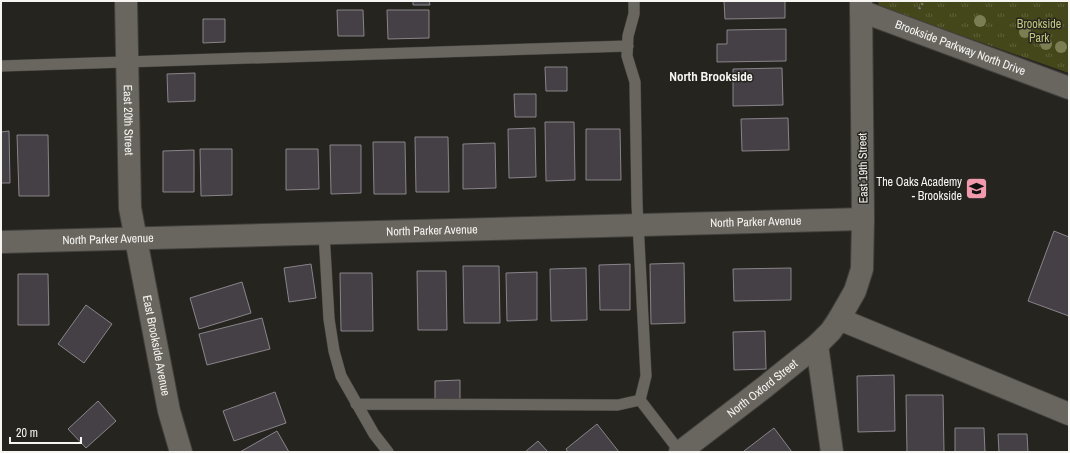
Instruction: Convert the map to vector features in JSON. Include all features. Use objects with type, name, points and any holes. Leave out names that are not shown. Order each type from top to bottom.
[{"type":"street","name":"East 20th Street","points":[[126,1],[130,208],[136,238]]},
{"type":"street","name":"Brookside Parkway North Drive","points":[[861,6],[1069,88]]},
{"type":"street","name":"East 19th Street","points":[[839,319],[855,291],[862,269],[861,6]]},
{"type":"street","name":"North Parker Avenue","points":[[1,242],[863,219]]},
{"type":"street","name":"East Brookside Avenue","points":[[136,238],[169,410],[182,452]]},
{"type":"street","name":"North Oxford Street","points":[[680,452],[817,345],[831,331],[839,319]]},
{"type":"street","points":[[839,319],[1069,414]]},
{"type":"street","points":[[817,345],[832,452]]},
{"type":"lane","points":[[634,1],[634,14],[628,36],[627,56],[635,82],[638,225],[646,376],[640,400]]},
{"type":"lane","points":[[1,66],[628,46]]},
{"type":"lane","points":[[324,233],[329,319],[334,351],[341,376],[374,434],[388,452]]},
{"type":"lane","points":[[356,404],[618,405],[640,400]]},
{"type":"lane","points":[[640,400],[680,452]]},
{"type":"green space","name":"Brookside Park","points":[[878,1],[1069,1],[1069,73],[879,7]]},
{"type":"building","points":[[413,1],[429,1],[430,5],[413,5]]},
{"type":"building","points":[[724,1],[785,1],[785,18],[725,19]]},
{"type":"building","points":[[337,10],[363,10],[364,36],[338,36]]},
{"type":"building","points":[[387,10],[429,10],[429,38],[388,39]]},
{"type":"building","points":[[203,19],[225,19],[225,42],[203,43]]},
{"type":"building","points":[[786,29],[786,61],[717,62],[717,44],[727,44],[727,30]]},
{"type":"building","points":[[545,67],[567,67],[567,91],[546,91]]},
{"type":"building","points":[[782,68],[783,105],[733,106],[733,69]]},
{"type":"building","points":[[195,73],[195,101],[168,102],[167,74]]},
{"type":"building","points":[[514,94],[536,94],[536,117],[515,117]]},
{"type":"building","points":[[788,118],[789,150],[742,151],[741,119]]},
{"type":"building","points":[[545,122],[574,122],[575,180],[546,181]]},
{"type":"building","points":[[535,128],[536,177],[509,178],[508,129]]},
{"type":"building","points":[[586,129],[620,129],[621,180],[586,180]]},
{"type":"building","points":[[9,131],[10,183],[1,183],[1,132]]},
{"type":"building","points":[[17,135],[48,135],[49,196],[19,196]]},
{"type":"building","points":[[415,137],[448,137],[449,192],[416,192]]},
{"type":"building","points":[[373,142],[405,142],[406,194],[374,194]]},
{"type":"building","points":[[495,143],[496,188],[463,189],[463,144]]},
{"type":"building","points":[[330,145],[361,145],[361,193],[331,194]]},
{"type":"building","points":[[200,149],[232,149],[232,195],[201,196]]},
{"type":"building","points":[[286,149],[318,149],[319,189],[286,190]]},
{"type":"building","points":[[194,150],[194,192],[163,192],[163,151]]},
{"type":"building","points":[[1054,231],[1069,237],[1069,316],[1028,301]]},
{"type":"building","points":[[684,263],[685,323],[651,324],[650,264]]},
{"type":"building","points":[[311,264],[316,298],[289,302],[284,268]]},
{"type":"building","points":[[630,264],[630,310],[600,310],[599,265]]},
{"type":"building","points":[[463,266],[499,266],[500,323],[464,323]]},
{"type":"building","points":[[586,268],[587,320],[551,321],[550,269]]},
{"type":"building","points":[[791,268],[791,300],[734,301],[733,269]]},
{"type":"building","points":[[417,271],[446,271],[447,330],[418,330]]},
{"type":"building","points":[[537,272],[537,320],[507,321],[506,273]]},
{"type":"building","points":[[340,273],[372,273],[373,331],[341,331]]},
{"type":"building","points":[[18,274],[48,274],[49,325],[18,325]]},
{"type":"building","points":[[242,282],[251,313],[199,329],[190,298]]},
{"type":"building","points":[[86,305],[112,324],[84,363],[58,344]]},
{"type":"building","points":[[262,318],[270,349],[207,365],[199,334]]},
{"type":"building","points":[[765,331],[766,369],[734,370],[733,332]]},
{"type":"building","points":[[894,375],[895,431],[858,432],[857,376]]},
{"type":"building","points":[[460,380],[460,401],[435,401],[435,381]]},
{"type":"building","points":[[275,392],[286,423],[234,441],[223,411]]},
{"type":"building","points":[[906,395],[943,395],[944,452],[907,452]]},
{"type":"building","points":[[98,401],[116,421],[86,448],[68,429]]},
{"type":"building","points":[[597,424],[619,452],[568,452],[566,449]]},
{"type":"building","points":[[774,428],[792,452],[744,451]]},
{"type":"building","points":[[955,428],[984,428],[985,452],[955,452]]},
{"type":"building","points":[[277,431],[289,452],[240,452]]},
{"type":"building","points":[[998,434],[1027,434],[1028,452],[999,452]]},
{"type":"building","points":[[538,441],[548,452],[525,452]]},
{"type":"place","name":"The Oaks Academy - Brookside","points":[[977,189]]},
{"type":"district","name":"North Brookside","points":[[711,76]]}]
